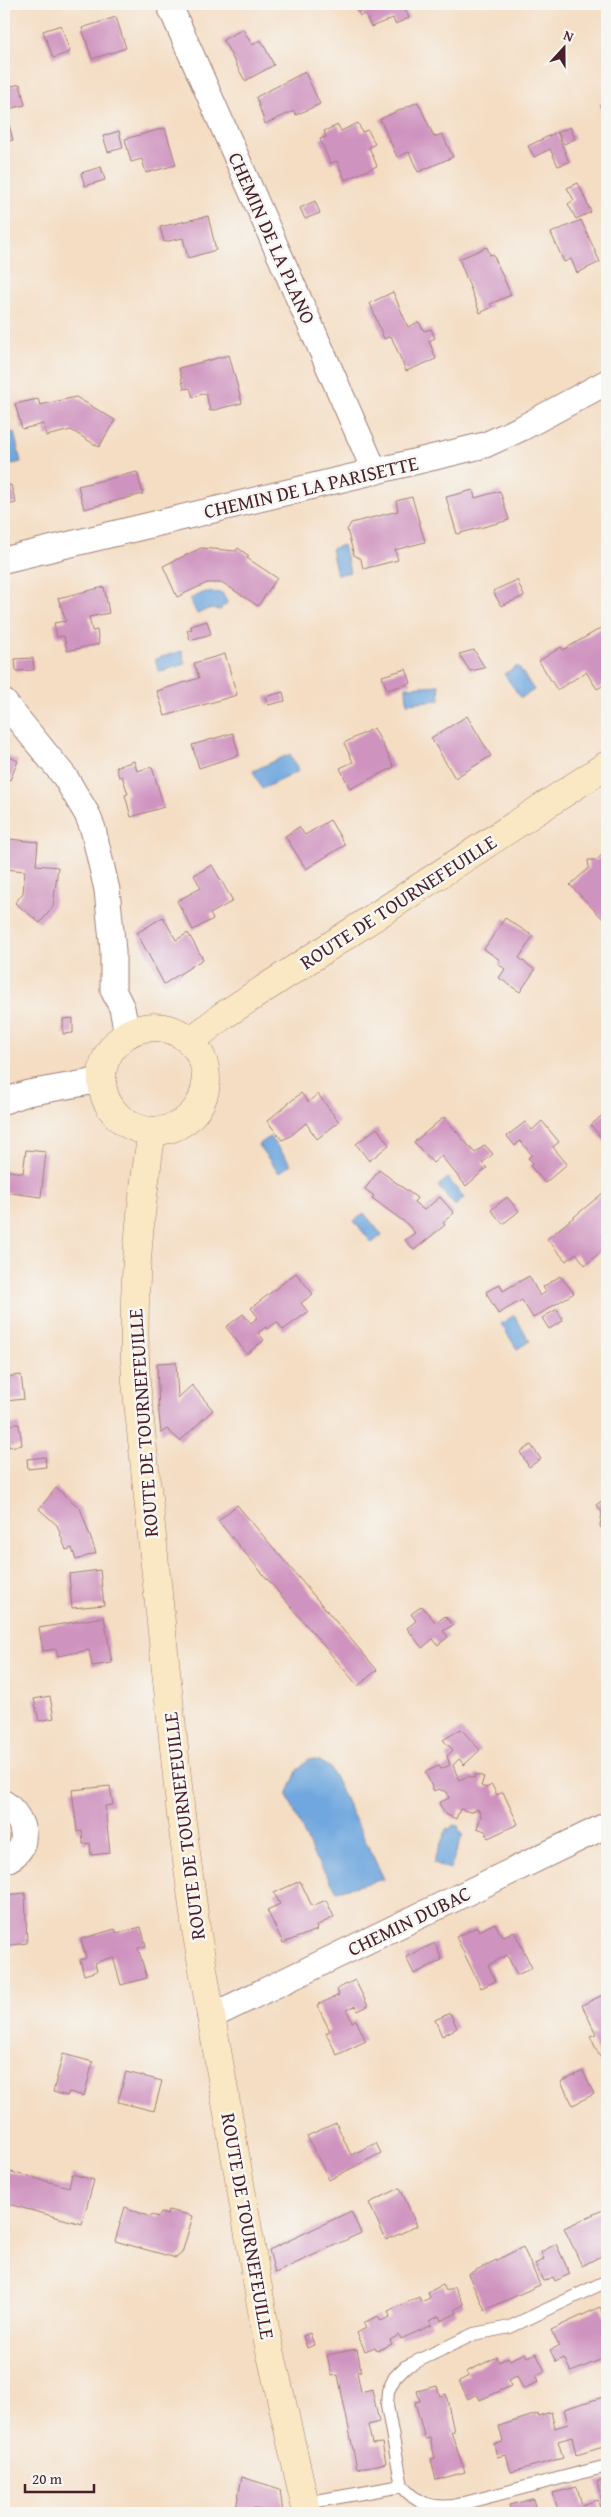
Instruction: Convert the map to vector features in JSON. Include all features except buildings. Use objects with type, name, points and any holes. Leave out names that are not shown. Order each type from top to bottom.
[{"type":"street","name":"CHEMIN DE LA PLANO","points":[[169,4],[375,472]]},
{"type":"street","name":"CHEMIN DE LA PARISETTE","points":[[4,560],[485,445],[522,428],[607,382]]},
{"type":"street","points":[[4,702],[65,777],[87,814],[93,829],[107,890],[113,951],[113,990],[122,1008],[126,1034]]},
{"type":"street","name":"ROUTE DE TOURNEFEUILLE","points":[[191,1041],[221,1017],[607,765]]},
{"type":"street","points":[[157,1026],[173,1030],[191,1041],[203,1059],[207,1084],[202,1102],[196,1111],[180,1125],[166,1130],[152,1131],[139,1129],[126,1123],[116,1115],[105,1098],[102,1071],[107,1054],[126,1034],[140,1028],[157,1026]]},
{"type":"street","points":[[4,1101],[28,1093],[102,1080]]},
{"type":"street","name":"ROUTE DE TOURNEFEUILLE","points":[[152,1131],[135,1269],[133,1331],[136,1382],[181,1815],[210,2017],[265,2328],[306,2508]]},
{"type":"street","points":[[4,1803],[15,1811],[22,1823],[23,1837],[18,1850],[4,1861]]},
{"type":"street","name":"CHEMIN DUBAC","points":[[210,2017],[607,1825]]},
{"type":"lane","points":[[607,2281],[510,2327],[474,2334],[405,2367],[395,2377],[388,2391],[387,2406],[402,2486],[422,2509],[453,2506],[607,2466]]},
{"type":"lane","points":[[306,2508],[402,2486]]},
{"type":"water","points":[[14,432],[21,462],[8,465],[4,435]]},
{"type":"water","points":[[343,545],[350,572],[337,575],[331,549]]},
{"type":"water","points":[[205,592],[222,593],[227,602],[225,606],[221,607],[221,610],[208,609],[197,614],[190,599]]},
{"type":"water","points":[[182,651],[185,664],[159,672],[155,659]]},
{"type":"water","points":[[518,666],[534,690],[521,698],[504,674]]},
{"type":"water","points":[[439,685],[440,700],[407,703],[406,687]]},
{"type":"water","points":[[290,754],[299,771],[262,789],[253,771]]},
{"type":"water","points":[[270,1137],[291,1164],[279,1173],[258,1145]]},
{"type":"water","points":[[448,1178],[464,1198],[455,1206],[438,1186]]},
{"type":"water","points":[[364,1213],[382,1235],[372,1243],[354,1221]]},
{"type":"water","points":[[514,1315],[530,1341],[517,1349],[501,1324]]},
{"type":"water","points":[[309,1759],[320,1761],[330,1768],[384,1879],[337,1891],[314,1856],[287,1795],[298,1769]]},
{"type":"water","points":[[453,1825],[458,1826],[463,1834],[450,1869],[433,1863],[447,1828],[450,1829]]}]
